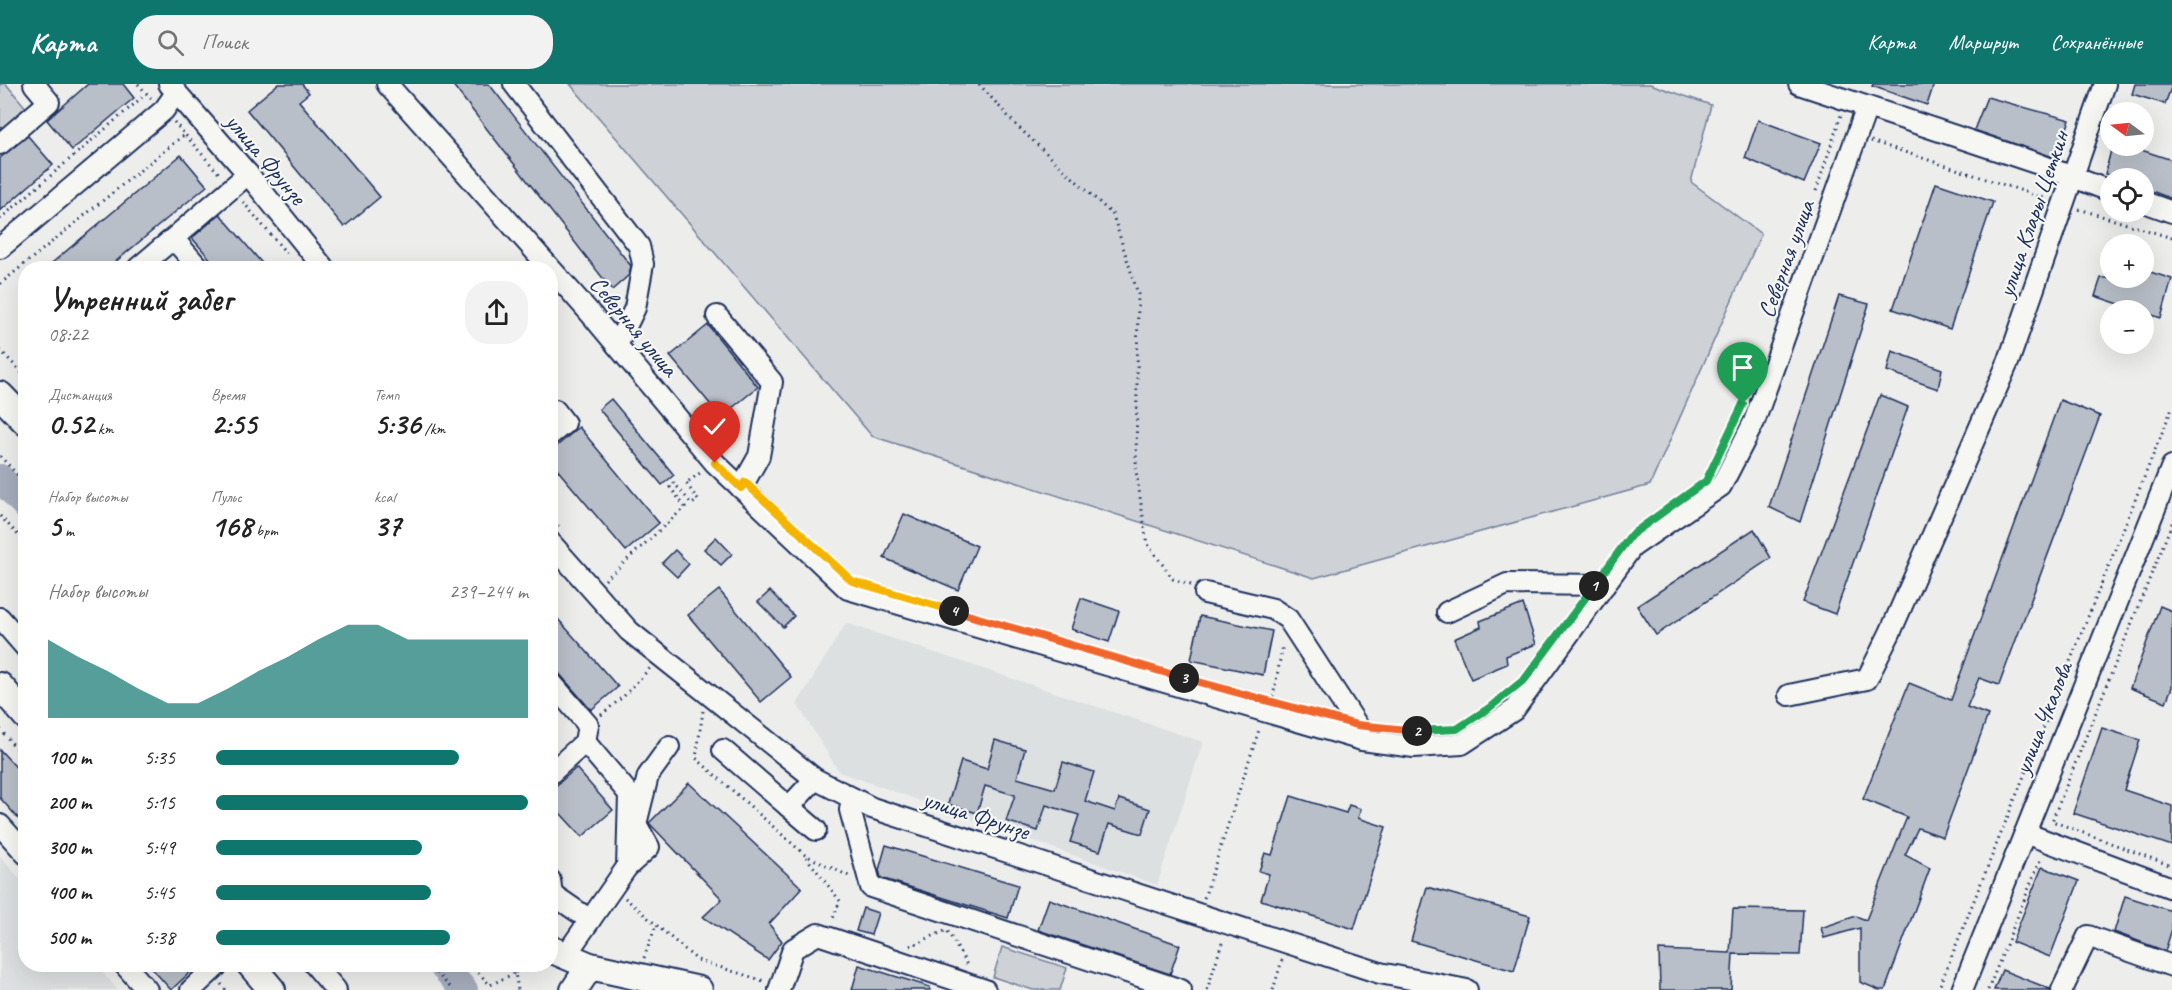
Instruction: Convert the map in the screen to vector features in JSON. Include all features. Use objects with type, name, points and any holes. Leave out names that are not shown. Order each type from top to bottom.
[{"type":"main road","points":[[0,395],[18,414]]},
{"type":"main road","points":[[0,686],[18,707]]},
{"type":"main road","points":[[558,953],[590,966],[699,990]]},
{"type":"main road","points":[[574,990],[590,966]]},
{"type":"main road","points":[[257,972],[272,990]]},
{"type":"street","points":[[0,144],[49,102],[34,84]]},
{"type":"street","name":"Северная улица","points":[[387,84],[543,261]]},
{"type":"street","points":[[514,84],[639,246],[643,264],[635,308],[617,345]]},
{"type":"street","points":[[1799,84],[2036,163],[2100,187]]},
{"type":"street","name":"улица Клары Цеткин","points":[[1790,695],[1867,679],[1890,633],[2009,360],[2105,84]]},
{"type":"street","points":[[0,248],[164,110],[172,89]]},
{"type":"street","name":"улица Фрунзе","points":[[172,89],[248,174],[318,261]]},
{"type":"street","name":"Северная улица","points":[[558,278],[715,463],[848,589],[1362,740],[1414,747],[1462,744],[1514,710],[1632,547],[1721,486],[1754,422],[1867,107]]},
{"type":"street","points":[[146,261],[248,174]]},
{"type":"street","points":[[2154,206],[2172,212]]},
{"type":"street","points":[[169,242],[179,245],[193,261]]},
{"type":"street","points":[[717,316],[772,382],[759,456],[741,488]]},
{"type":"street","points":[[558,414],[565,423],[558,429]]},
{"type":"street","name":"улица Чкалова","points":[[1962,990],[2172,466]]},
{"type":"street","name":"улица Фрунзе","points":[[558,551],[629,632],[815,779],[872,808],[1370,970],[1467,990]]},
{"type":"street","points":[[1447,612],[1507,584],[1605,585]]},
{"type":"street","points":[[1205,593],[1273,609],[1288,619],[1357,725],[1362,740]]},
{"type":"street","points":[[0,618],[18,639]]},
{"type":"street","points":[[558,692],[629,794],[627,867]]},
{"type":"street","points":[[558,765],[587,734]]},
{"type":"street","points":[[558,953],[590,920],[627,867],[649,846],[636,824],[648,776],[669,747]]},
{"type":"street","points":[[723,750],[816,831]]},
{"type":"street","points":[[789,807],[815,779]]},
{"type":"street","points":[[852,798],[850,810],[871,887],[1181,990]]},
{"type":"street","points":[[0,825],[18,845]]},
{"type":"street","points":[[2025,833],[2172,888]]},
{"type":"street","points":[[558,898],[590,920]]},
{"type":"street","points":[[779,988],[793,949],[818,934],[983,989]]},
{"type":"street","points":[[2062,990],[2088,936],[2172,966]]},
{"type":"street","points":[[131,972],[147,990]]},
{"type":"street","points":[[191,990],[210,972]]},
{"type":"street","points":[[321,972],[336,990]]},
{"type":"path","points":[[979,84],[1016,125],[1113,215],[1138,294],[1136,471],[1147,543],[1173,579],[1204,589],[1205,593]]},
{"type":"path","points":[[0,219],[146,94]]},
{"type":"path","points":[[1816,193],[1845,100]]},
{"type":"path","points":[[1836,130],[2172,238]]},
{"type":"path","points":[[28,261],[185,134]]},
{"type":"path","points":[[0,284],[18,269]]},
{"type":"path","points":[[0,350],[18,369]]},
{"type":"path","points":[[1938,990],[2172,408]]},
{"type":"path","points":[[0,456],[18,475]]},
{"type":"path","points":[[592,590],[685,507],[670,487],[674,483],[692,504],[698,500],[686,483]]},
{"type":"path","points":[[0,516],[18,535]]},
{"type":"path","points":[[2172,523],[2052,821],[2172,866]]},
{"type":"path","points":[[1209,885],[1266,711],[1273,700],[1283,643]]},
{"type":"path","points":[[587,734],[654,665]]},
{"type":"path","points":[[0,729],[18,750]]},
{"type":"path","points":[[805,855],[840,901]]},
{"type":"path","points":[[1988,990],[2040,858]]},
{"type":"path","points":[[613,888],[697,960],[779,988]]},
{"type":"path","points":[[887,957],[947,930],[983,989]]},
{"type":"path","points":[[1207,990],[1225,936]]},
{"type":"path","points":[[1273,990],[1284,955]]},
{"type":"path","points":[[436,972],[453,990]]},
{"type":"path","points":[[478,972],[490,985],[515,974],[518,990]]},
{"type":"shaded area","points":[[0,84],[6,84],[27,109],[0,133]]},
{"type":"shaded area","points":[[570,84],[1650,84],[1711,105],[1691,182],[1761,234],[1650,485],[1314,578],[872,436]]},
{"type":"shaded area","points":[[846,623],[1203,742],[1157,885],[839,772],[797,704]]},
{"type":"shaded area","points":[[0,856],[18,877],[18,972],[102,972],[118,990],[0,990]]},
{"type":"shaded area","points":[[1002,947],[1067,968],[1060,990],[1033,990],[993,977]]},
{"type":"building","points":[[88,84],[123,84],[134,98],[72,150],[47,120]]},
{"type":"building","points":[[278,84],[302,84],[309,93],[299,101],[380,197],[344,227],[247,110]]},
{"type":"building","points":[[452,84],[489,84],[631,266],[629,275],[612,290]]},
{"type":"building","points":[[1873,84],[1934,84],[1927,105],[1872,86]]},
{"type":"building","points":[[2135,84],[2172,85],[2165,104],[2132,94]]},
{"type":"building","points":[[1987,97],[2070,120],[2056,158],[1974,130]]},
{"type":"building","points":[[1758,120],[1821,143],[1804,183],[1745,158]]},
{"type":"building","points":[[28,136],[53,165],[0,211],[0,158]]},
{"type":"building","points":[[2154,154],[2172,160],[2172,199],[2154,192],[2154,168],[2106,168],[2110,156],[2154,156]]},
{"type":"building","points":[[181,155],[207,186],[116,261],[54,261]]},
{"type":"building","points":[[1936,183],[1993,202],[1950,329],[1893,309]]},
{"type":"building","points":[[220,214],[260,261],[212,261],[192,238]]},
{"type":"building","points":[[2154,273],[2172,279],[2161,318],[2154,316],[2154,300],[2107,300],[2095,296],[2100,281],[2100,288],[2154,288]]},
{"type":"building","points":[[1839,296],[1869,304],[1800,522],[1769,507]]},
{"type":"building","points":[[708,325],[758,387],[721,417],[670,356]]},
{"type":"building","points":[[1892,351],[1942,369],[1938,389],[1887,371]]},
{"type":"building","points":[[1880,395],[1908,407],[1835,614],[1803,602]]},
{"type":"building","points":[[611,399],[674,475],[662,485],[599,409]]},
{"type":"building","points":[[2060,400],[2100,416],[1999,685],[1979,678],[1967,707],[1988,715],[1943,837],[1918,828],[1905,855],[1930,868],[1885,990],[1879,990],[1860,982],[1860,928],[1824,938],[1821,928],[1856,916],[1866,920],[1907,817],[1863,799],[1909,683],[1951,700]]},
{"type":"building","points":[[579,427],[659,523],[626,551],[558,470],[558,445]]},
{"type":"building","points":[[904,514],[977,546],[958,590],[884,558]]},
{"type":"building","points":[[1754,529],[1771,558],[1656,635],[1637,606]]},
{"type":"building","points":[[716,537],[732,554],[721,565],[704,549]]},
{"type":"building","points":[[675,550],[689,564],[677,577],[662,563]]},
{"type":"building","points":[[719,590],[791,677],[761,702],[688,615]]},
{"type":"building","points":[[770,591],[794,616],[783,627],[758,602]]},
{"type":"building","points":[[1081,598],[1119,611],[1109,642],[1071,629]]},
{"type":"building","points":[[1523,604],[1536,644],[1506,656],[1507,664],[1471,679],[1454,639],[1481,627],[1480,621]]},
{"type":"building","points":[[2160,606],[2172,611],[2172,687],[2166,702],[2130,688]]},
{"type":"building","points":[[1200,616],[1272,631],[1263,675],[1191,660]]},
{"type":"building","points":[[558,619],[618,687],[591,710],[558,672]]},
{"type":"building","points":[[2102,728],[2140,740],[2124,790],[2172,806],[2172,846],[2073,813]]},
{"type":"building","points":[[995,740],[1025,749],[1017,778],[1055,789],[1063,762],[1094,772],[1085,801],[1115,811],[1119,799],[1150,809],[1142,834],[1109,824],[1100,851],[1070,842],[1079,815],[1046,805],[1038,831],[1006,821],[1015,795],[985,786],[977,813],[948,804],[961,761],[987,769]]},
{"type":"building","points":[[0,750],[18,769],[18,818],[0,798]]},
{"type":"building","points":[[576,768],[613,810],[582,837],[558,811],[558,784]]},
{"type":"building","points":[[689,783],[802,888],[769,924],[782,941],[768,960],[703,917],[722,899],[649,823]]},
{"type":"building","points":[[1291,796],[1346,813],[1349,805],[1361,809],[1358,818],[1386,827],[1354,929],[1261,900],[1269,874],[1259,871],[1265,853],[1272,855]]},
{"type":"building","points":[[886,845],[1018,885],[1008,918],[881,878],[879,870]]},
{"type":"building","points":[[2042,867],[2079,881],[2050,957],[2012,942]]},
{"type":"building","points":[[1427,887],[1530,916],[1514,971],[1411,941]]},
{"type":"building","points":[[2125,896],[2172,911],[2172,929],[2165,951],[2114,932]]},
{"type":"building","points":[[1049,899],[1180,945],[1170,974],[1038,930]]},
{"type":"building","points":[[863,908],[878,913],[871,935],[856,931]]},
{"type":"building","points":[[1733,909],[1803,910],[1800,955],[1733,954],[1731,990],[1660,990],[1659,950],[1730,953]]},
{"type":"building","points":[[859,965],[930,987],[930,990],[852,990]]},
{"type":"building","points":[[2002,970],[2050,989],[2050,990],[1994,990]]},
{"type":"building","points":[[155,972],[190,972],[171,990]]},
{"type":"waterway","points":[[0,478],[18,497]]},
{"type":"waterway","points":[[448,972],[464,990]]},
{"type":"route","points":[[715,463],[741,488],[745,482],[852,581],[1151,669],[1273,700],[1357,725],[1412,732],[1457,729],[1489,708],[1525,679],[1631,535],[1706,481],[1743,404]]}]
